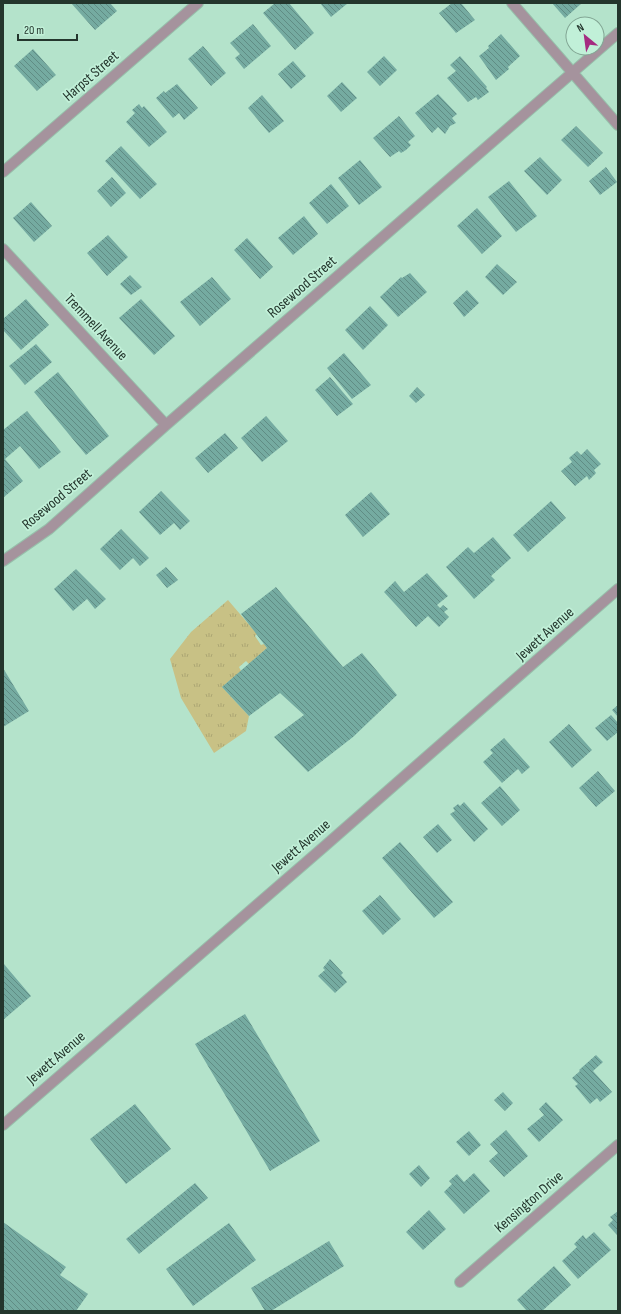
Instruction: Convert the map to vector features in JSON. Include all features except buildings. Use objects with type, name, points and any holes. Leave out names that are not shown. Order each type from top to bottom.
[{"type":"street","name":"Harpst Street","points":[[3,172],[198,3]]},
{"type":"street","points":[[512,3],[618,125]]},
{"type":"street","name":"Rosewood Street","points":[[3,561],[48,529],[618,33]]},
{"type":"street","name":"Tremmell Avenue","points":[[3,249],[166,425]]},
{"type":"street","name":"Jewett Avenue","points":[[3,1125],[618,589]]},
{"type":"street","name":"Kensington Drive","points":[[460,1282],[618,1145]]},
{"type":"green space","points":[[228,600],[257,634],[255,636],[261,645],[264,644],[267,648],[249,664],[246,661],[239,667],[241,671],[222,687],[249,716],[246,731],[214,753],[181,698],[170,659],[191,632]]}]
